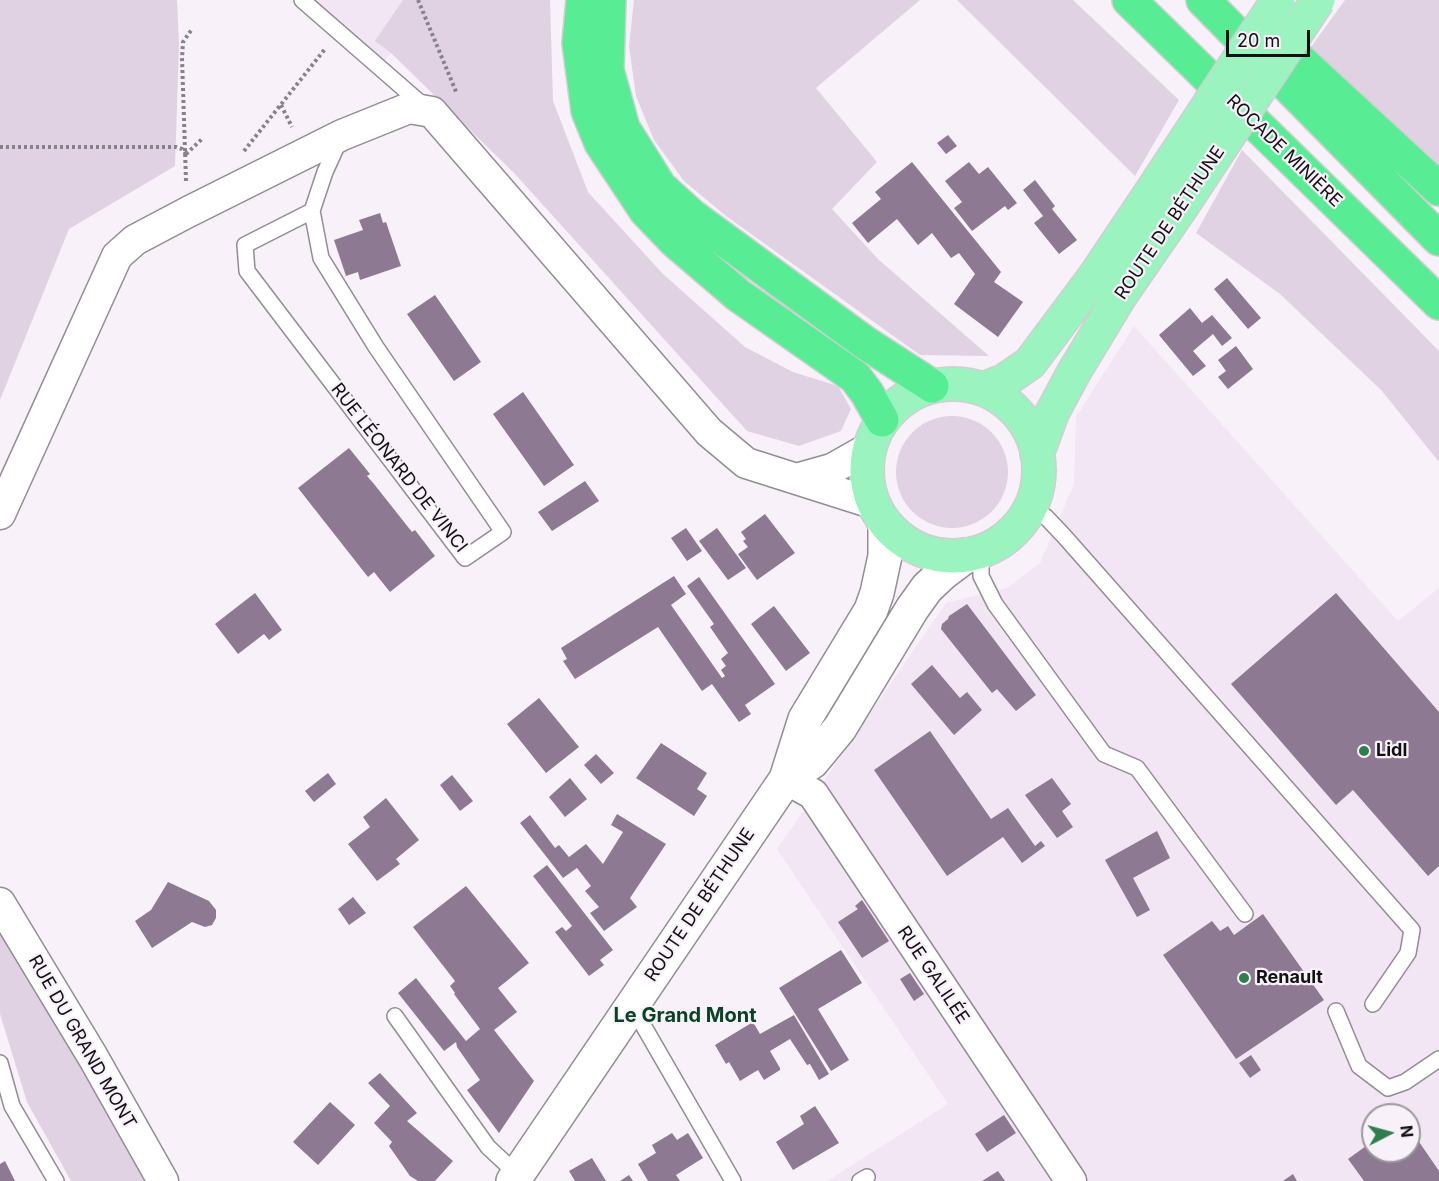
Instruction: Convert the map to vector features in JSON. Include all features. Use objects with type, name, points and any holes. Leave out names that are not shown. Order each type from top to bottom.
[{"type":"highway","points":[[583,0],[579,42],[588,111],[601,143],[645,212],[738,295],[855,377],[867,393],[875,434]]},
{"type":"highway","points":[[609,0],[607,70],[623,128],[660,187],[692,216],[864,342],[932,386]]},
{"type":"highway","name":"ROCADE MINIÈRE","points":[[1129,0],[1439,303]]},
{"type":"highway","points":[[1205,2],[1280,42],[1439,189]]},
{"type":"highway","points":[[1205,2],[1439,239]]},
{"type":"main road","name":"ROUTE DE BÉTHUNE","points":[[983,389],[1005,381],[1030,363],[1095,276],[1278,0]]},
{"type":"main road","name":"ROUTE DE BÉTHUNE","points":[[1037,454],[1052,413],[1120,296],[1318,0]]},
{"type":"main road","name":"ROUTE DE BÉTHUNE","points":[[516,1178],[786,779],[805,719],[871,610],[885,556],[879,513],[866,479],[875,434],[904,398],[932,386],[958,383],[983,389],[1002,399],[1019,414],[1030,433],[1037,454],[1039,472],[1030,507],[1019,525],[1004,539],[943,573],[927,588],[840,728],[812,762],[786,779]]},
{"type":"main road","points":[[879,513],[898,537],[913,547],[940,555],[977,553]]},
{"type":"street","points":[[0,514],[117,256],[135,240],[342,135],[409,108],[432,112],[709,432],[746,463],[800,478],[879,513]]},
{"type":"street","points":[[800,478],[832,469],[875,434]]},
{"type":"street","name":"RUE GALILÉE","points":[[786,779],[813,794],[1071,1181]]},
{"type":"street","name":"RUE DU GRAND MONT","points":[[0,903],[93,1057],[163,1181]]},
{"type":"lane","points":[[302,0],[432,112]]},
{"type":"lane","name":"RUE LÉONARD DE VINCI","points":[[312,211],[245,245],[248,271],[465,558],[503,532],[376,347],[321,258],[312,211],[325,172],[342,135]]},
{"type":"lane","points":[[1030,507],[1046,517],[1064,536],[1412,930],[1408,953],[1373,1004]]},
{"type":"lane","points":[[977,553],[981,576],[995,604],[1104,754],[1137,768],[1245,914]]},
{"type":"lane","points":[[632,1006],[733,1181]]},
{"type":"lane","points":[[1336,1011],[1359,1066],[1388,1088],[1405,1082],[1439,1059]]},
{"type":"lane","points":[[394,1016],[488,1148],[516,1178]]},
{"type":"lane","points":[[0,1063],[12,1106],[56,1181]]},
{"type":"path","points":[[418,0],[459,99]]},
{"type":"path","points":[[186,186],[183,42],[192,29]]},
{"type":"path","points":[[241,154],[339,32]]},
{"type":"path","points":[[280,105],[295,133]]},
{"type":"path","points":[[186,154],[203,138]]},
{"type":"path","points":[[0,147],[176,147],[182,149],[186,154]]},
{"type":"shaded area","points":[[0,0],[177,0],[179,45],[175,166],[69,229],[0,400]]},
{"type":"shaded area","points":[[302,0],[432,0],[380,67]]},
{"type":"shaded area","points":[[403,0],[550,0],[553,101],[588,192],[662,273],[745,347],[793,372],[838,386],[851,409],[841,431],[799,446],[747,431],[515,174],[391,53],[375,41]]},
{"type":"shaded area","points":[[634,0],[920,0],[816,88],[877,162],[832,209],[878,259],[989,356],[920,355],[726,216],[684,181],[654,140],[636,96],[629,46]]},
{"type":"shaded area","points":[[957,0],[1073,0],[1179,100],[1135,176]]},
{"type":"shaded area","points":[[1345,0],[1439,0],[1439,165],[1311,47]]},
{"type":"shaded area","points":[[1242,150],[1439,351],[1439,462],[1382,391],[1280,294],[1196,233]]},
{"type":"shaded area","points":[[1134,326],[1398,621],[1439,588],[1439,1181],[827,1181],[948,1104],[777,849],[946,603],[1007,588],[1040,563],[1074,484],[1076,417]]},
{"type":"shaded area","points":[[952,416],[973,420],[991,433],[1004,451],[1008,472],[1004,493],[991,511],[973,524],[952,528],[931,524],[913,511],[900,493],[896,472],[900,451],[913,433],[931,420]]},
{"type":"shaded area","points":[[0,920],[155,1181],[71,1181],[27,1102],[0,1014]]},
{"type":"building","points":[[948,135],[957,146],[946,154],[937,143]]},
{"type":"building","points":[[912,162],[1001,272],[994,282],[1023,302],[998,337],[954,304],[975,274],[959,253],[951,258],[932,233],[918,245],[897,219],[868,243],[852,223],[881,199],[875,192]]},
{"type":"building","points":[[969,162],[979,174],[988,167],[1017,203],[1008,210],[1005,206],[972,231],[954,208],[962,202],[945,181]]},
{"type":"building","points":[[1035,180],[1055,206],[1052,209],[1077,240],[1059,254],[1034,223],[1043,216],[1023,190]]},
{"type":"building","points":[[380,213],[383,223],[386,222],[401,266],[360,280],[358,272],[346,276],[334,240],[363,230],[359,220]]},
{"type":"building","points":[[1227,278],[1261,318],[1248,329],[1214,289]]},
{"type":"building","points":[[435,295],[481,362],[454,381],[407,314]]},
{"type":"building","points":[[1190,308],[1202,323],[1212,315],[1232,338],[1222,346],[1213,334],[1193,351],[1206,366],[1193,376],[1159,335]]},
{"type":"building","points":[[1236,346],[1253,369],[1228,389],[1218,377],[1226,371],[1218,360]]},
{"type":"building","points":[[523,392],[574,465],[544,486],[493,414]]},
{"type":"building","points":[[349,448],[370,474],[367,476],[412,532],[415,530],[435,556],[390,592],[374,572],[368,577],[298,488]]},
{"type":"building","points":[[585,481],[599,501],[552,531],[538,512]]},
{"type":"building","points":[[765,514],[795,553],[757,580],[738,554],[748,547],[743,541],[746,539],[741,532]]},
{"type":"building","points":[[686,528],[702,551],[687,561],[671,538]]},
{"type":"building","points":[[717,528],[746,568],[728,580],[699,541]]},
{"type":"building","points":[[674,576],[686,594],[671,605],[722,678],[725,676],[721,670],[726,666],[721,659],[728,653],[710,627],[714,624],[687,586],[699,577],[775,684],[745,705],[751,714],[739,722],[712,684],[702,691],[658,627],[575,679],[563,661],[567,659],[561,648]]},
{"type":"building","points":[[255,593],[282,630],[269,640],[264,634],[238,654],[215,624]]},
{"type":"building","name":"Lidl","points":[[1336,593],[1439,712],[1439,866],[1428,876],[1353,790],[1336,805],[1231,684]]},
{"type":"building","points":[[967,604],[1036,695],[1016,711],[997,689],[992,693],[941,629],[949,616]]},
{"type":"building","points":[[774,606],[810,653],[786,671],[751,624]]},
{"type":"building","points":[[932,665],[960,698],[967,692],[982,710],[954,735],[911,684]]},
{"type":"building","points":[[539,698],[579,747],[546,773],[507,724]]},
{"type":"building","points":[[930,731],[991,819],[1008,808],[1035,846],[1041,841],[1045,846],[1022,863],[1003,837],[947,876],[874,770]]},
{"type":"building","points":[[661,743],[707,773],[697,789],[707,796],[694,816],[636,778]]},
{"type":"building","points":[[596,754],[614,773],[601,784],[584,765]]},
{"type":"building","points":[[328,773],[336,784],[314,802],[305,791]]},
{"type":"building","points":[[452,775],[473,801],[460,811],[440,785]]},
{"type":"building","points":[[570,778],[587,799],[565,817],[549,797]]},
{"type":"building","points":[[1052,778],[1071,804],[1062,811],[1073,827],[1057,838],[1025,795]]},
{"type":"building","points":[[386,798],[419,840],[396,859],[400,864],[377,881],[348,844],[370,827],[363,817]]},
{"type":"building","points":[[617,814],[666,844],[630,898],[637,907],[604,931],[590,913],[599,907],[585,891],[591,886],[577,868],[563,878],[520,823],[530,815],[555,848],[559,845],[569,857],[586,844],[603,864],[623,832],[611,825]]},
{"type":"building","points":[[1157,831],[1170,858],[1133,878],[1150,910],[1137,917],[1105,860]]},
{"type":"building","points":[[547,865],[613,950],[600,960],[604,965],[589,976],[555,932],[562,927],[566,931],[572,926],[533,876]]},
{"type":"building","points":[[168,882],[209,901],[216,910],[216,918],[212,925],[205,927],[192,922],[152,948],[135,921],[151,910]]},
{"type":"building","points":[[466,886],[529,963],[498,988],[517,1012],[494,1030],[534,1081],[499,1133],[467,1090],[480,1080],[457,1047],[456,1042],[444,1051],[398,993],[416,978],[466,1041],[480,1029],[454,994],[450,986],[455,981],[413,927]]},
{"type":"building","points":[[353,897],[366,913],[349,925],[338,909]]},
{"type":"building","points":[[862,900],[889,941],[862,958],[838,922],[858,909],[855,906]]},
{"type":"building","name":"Renault","points":[[1263,914],[1324,1000],[1236,1059],[1163,955],[1212,921],[1220,931],[1228,926],[1234,935]]},
{"type":"building","points":[[841,950],[862,983],[818,1009],[849,1060],[831,1071],[779,988]]},
{"type":"building","points":[[910,973],[924,994],[914,1001],[900,979]]},
{"type":"building","points":[[794,1015],[829,1074],[819,1080],[810,1064],[807,1065],[790,1039],[770,1051],[780,1070],[764,1080],[758,1070],[740,1081],[729,1062],[726,1064],[715,1045],[753,1022],[760,1034]]},
{"type":"building","points":[[1251,1055],[1261,1070],[1250,1078],[1239,1063]]},
{"type":"building","points":[[380,1073],[417,1113],[407,1121],[453,1161],[435,1181],[418,1181],[410,1176],[389,1146],[392,1142],[374,1123],[390,1106],[368,1083]]},
{"type":"building","points":[[330,1102],[355,1125],[318,1165],[293,1142]]},
{"type":"building","points":[[815,1106],[839,1143],[793,1170],[776,1142],[804,1124],[800,1116]]},
{"type":"building","points":[[1004,1115],[1016,1133],[987,1152],[975,1134]]},
{"type":"building","points":[[672,1133],[677,1140],[688,1133],[703,1158],[676,1175],[680,1181],[648,1181],[638,1164],[656,1153],[652,1145]]},
{"type":"building","points":[[1421,1145],[1439,1171],[1439,1181],[1364,1181],[1348,1159],[1361,1150],[1361,1163],[1421,1163]]},
{"type":"building","points":[[592,1158],[606,1181],[575,1181],[569,1171]]},
{"type":"building","points":[[5,1161],[15,1181],[0,1181],[0,1164]]},
{"type":"building","points":[[998,1171],[1005,1181],[982,1181]]},
{"type":"building","points":[[1293,1174],[1297,1181],[1283,1181]]},
{"type":"building","points":[[629,1175],[633,1181],[620,1181]]},
{"type":"place","name":"Lidl","points":[[1364,751]]},
{"type":"place","name":"Renault","points":[[1244,978]]},
{"type":"district","name":"Le Grand Mont","points":[[685,1016]]}]
